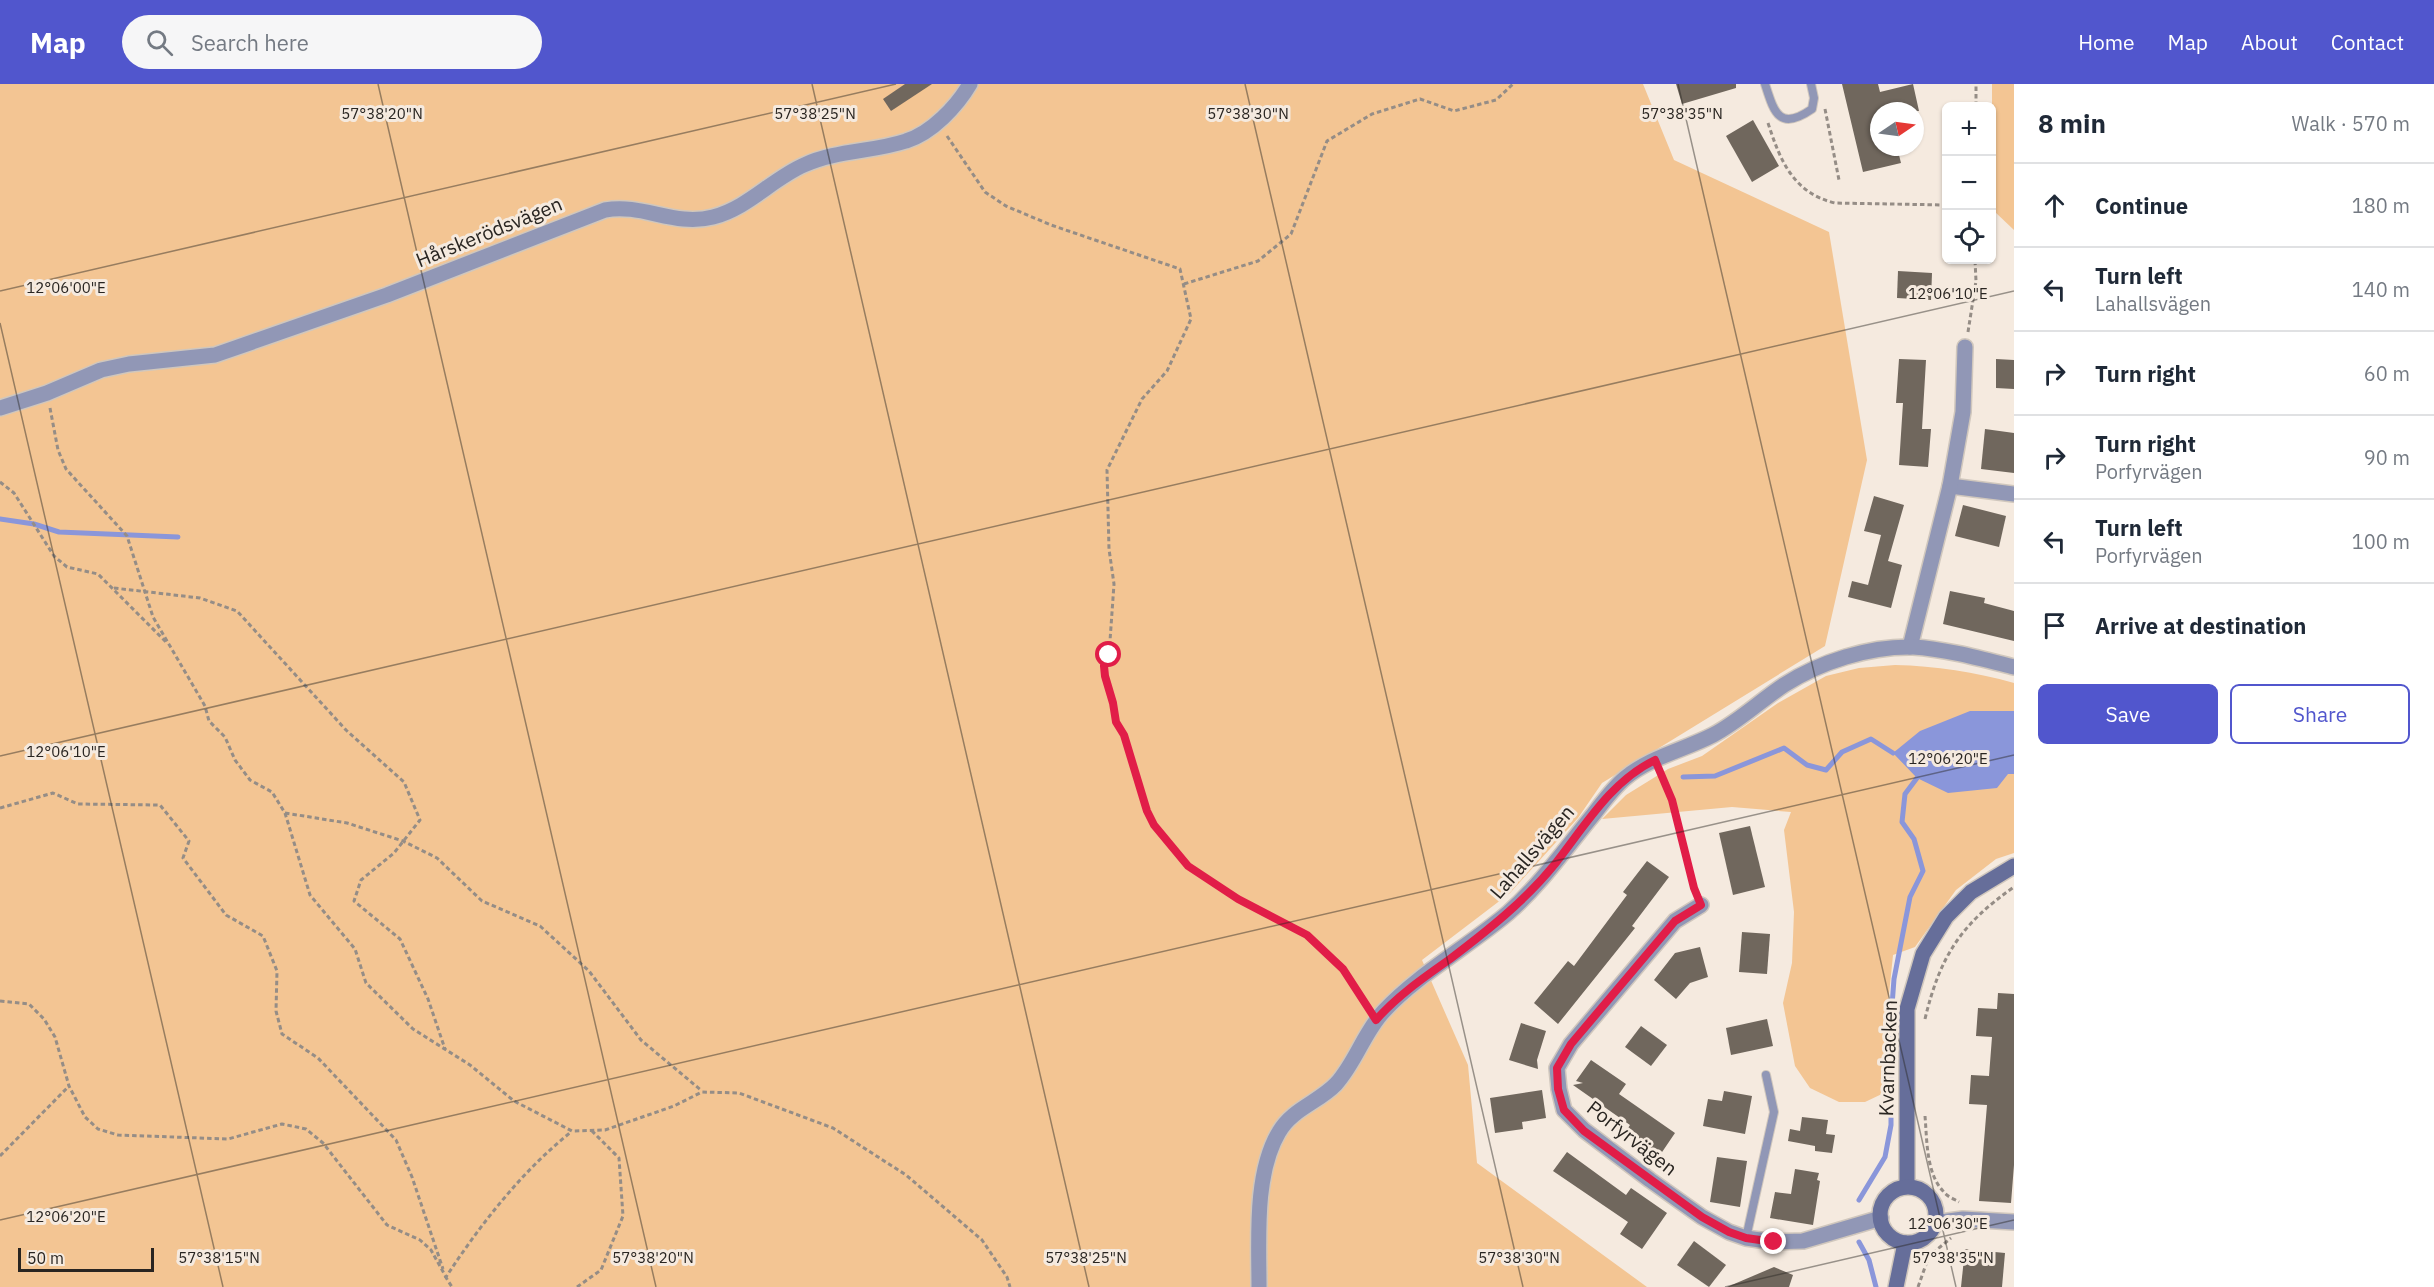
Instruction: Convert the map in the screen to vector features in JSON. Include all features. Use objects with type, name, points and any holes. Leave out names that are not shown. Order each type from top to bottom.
[{"type":"street","name":"Hårskerödsvägen","points":[[0,408],[46,393],[101,370],[129,364],[215,355],[387,295],[605,210],[630,209],[685,221],[714,217],[744,203],[789,173],[814,160],[843,152],[908,141],[939,121],[959,102],[970,84]]},
{"type":"street","points":[[1910,647],[1950,486],[1963,412],[1965,347]]},
{"type":"street","points":[[1950,486],[2014,494]]},
{"type":"street","name":"Lahallsvägen","points":[[1258,1287],[1259,1219],[1268,1156],[1279,1131],[1296,1112],[1335,1085],[1376,1020],[1405,992],[1524,898],[1554,865],[1613,790],[1638,768],[1714,735],[1783,686],[1818,666],[1852,655],[1910,647],[1938,650],[2014,667]]},
{"type":"street","name":"Kvarnbacken","points":[[1907,1186],[1907,1009],[1923,954],[1946,917],[1971,892],[2014,866]]},
{"type":"street","name":"Porfyrvägen","points":[[1701,905],[1675,921],[1571,1044],[1557,1068],[1558,1089],[1564,1110],[1584,1131],[1702,1217],[1729,1232],[1746,1238],[1774,1242],[1803,1241],[1881,1218]]},
{"type":"street","points":[[1907,1186],[1921,1191],[1930,1199],[1935,1211],[1934,1223],[1923,1239],[1905,1243],[1890,1237],[1884,1228],[1881,1208],[1886,1198],[1907,1186]]},
{"type":"street","points":[[1934,1223],[1963,1219],[2014,1222]]},
{"type":"street","points":[[1896,1287],[1905,1243]]},
{"type":"lane","points":[[1765,84],[1774,112],[1785,119],[1800,117],[1812,109],[1814,98],[1811,84]]},
{"type":"lane","points":[[1746,1238],[1773,1112],[1766,1075]]},
{"type":"path","points":[[1184,284],[1258,261],[1291,234],[1327,141],[1372,114],[1420,99],[1454,111],[1496,100],[1513,84]]},
{"type":"path","points":[[1976,84],[1976,102]]},
{"type":"path","points":[[1825,107],[1839,180]]},
{"type":"path","points":[[1766,117],[1777,151],[1791,175],[1804,190],[1823,200],[1835,203],[1942,205]]},
{"type":"path","points":[[939,121],[985,192],[1006,206],[1052,225],[1180,269],[1191,319],[1167,371],[1142,399],[1107,470],[1109,549],[1114,584],[1109,655],[1104,666],[1116,722],[1124,735],[1147,811],[1154,825],[1188,866],[1238,899],[1307,935],[1343,969],[1376,1020]]},
{"type":"path","points":[[1965,347],[1976,281],[1976,264]]},
{"type":"path","points":[[46,393],[58,450],[66,469],[127,536],[153,617],[206,706],[209,722],[225,737],[234,760],[250,780],[272,792],[285,813],[310,895],[355,949],[366,982],[413,1029],[470,1065],[514,1101],[572,1131],[605,1130],[674,1106],[702,1092],[739,1094],[833,1128],[906,1176],[982,1240],[1007,1277],[1010,1287]]},
{"type":"path","points":[[0,482],[14,493],[54,556],[63,565],[98,574],[114,588],[141,620],[169,645]]},
{"type":"path","points":[[114,588],[200,598],[237,611],[346,730],[404,782],[420,820],[394,853],[361,880],[354,901],[399,939],[428,999],[445,1049]]},
{"type":"path","points":[[1655,760],[1672,800],[1694,888],[1701,905]]},
{"type":"path","points":[[0,808],[53,793],[78,804],[160,805],[189,841],[183,858],[226,915],[263,936],[277,971],[276,1011],[282,1034],[318,1058],[396,1140],[412,1177],[446,1277]]},
{"type":"path","points":[[285,813],[346,823],[403,841],[437,858],[482,901],[540,926],[589,971],[640,1040],[702,1092]]},
{"type":"path","points":[[1925,1029],[1925,1018],[1941,967],[1960,935],[1985,907],[2014,887]]},
{"type":"path","points":[[0,1001],[29,1004],[44,1019],[55,1037],[69,1086],[85,1117],[98,1129],[118,1135],[228,1139],[282,1124],[306,1129],[323,1143],[387,1225],[420,1240],[431,1250],[452,1287]]},
{"type":"path","points":[[0,1156],[69,1086]]},
{"type":"path","points":[[1918,1287],[1929,1256],[1948,1240],[1963,1232],[1964,1205],[1943,1192],[1934,1175],[1928,1150],[1924,1106]]},
{"type":"path","points":[[446,1277],[465,1248],[522,1179],[550,1149],[572,1131]]},
{"type":"path","points":[[577,1287],[601,1270],[623,1216],[619,1158],[592,1131]]},
{"type":"shaded area","points":[[0,84],[1643,84],[1674,160],[1829,232],[1867,460],[1825,646],[1602,783],[1578,818],[1510,893],[1422,960],[1468,1065],[1477,1163],[1647,1287],[0,1287]]},
{"type":"shaded area","points":[[1992,84],[2014,84],[2014,230],[1996,213],[1996,102],[1992,102]]},
{"type":"shaded area","points":[[1895,665],[1955,670],[2014,683],[2014,853],[1996,859],[1956,890],[1915,947],[1893,955],[1888,1004],[1889,1074],[1884,1093],[1865,1102],[1839,1102],[1810,1088],[1795,1066],[1783,1003],[1792,963],[1794,912],[1784,830],[1791,812],[1732,807],[1602,819],[1626,795],[1668,769],[1702,756],[1778,703],[1826,676],[1859,668]]},
{"type":"water","points":[[1970,711],[2014,711],[2014,774],[2008,774],[1997,788],[1948,793],[1917,778],[1893,753],[1920,731]]},
{"type":"building","points":[[905,84],[932,84],[891,111],[883,99]]},
{"type":"building","points":[[1676,84],[1736,84],[1736,88],[1682,104]]},
{"type":"building","points":[[1842,84],[1878,84],[1880,92],[1913,84],[1917,102],[1870,102],[1870,156],[1899,156],[1901,163],[1863,172]]},
{"type":"building","points":[[1753,120],[1779,166],[1752,182],[1726,136]]},
{"type":"building","points":[[1898,271],[1932,273],[1931,300],[1897,298]]},
{"type":"building","points":[[1899,359],[1926,360],[1922,429],[1931,429],[1928,467],[1899,465],[1903,403],[1896,403]]},
{"type":"building","points":[[1996,359],[2014,360],[2014,389],[1996,388]]},
{"type":"building","points":[[1985,429],[2014,433],[2014,473],[1981,469]]},
{"type":"building","points":[[1874,496],[1904,505],[1888,561],[1902,565],[1891,608],[1848,597],[1852,581],[1868,585],[1881,535],[1864,531]]},
{"type":"building","points":[[1963,505],[2006,516],[1999,547],[1955,536]]},
{"type":"building","points":[[1950,591],[1985,598],[1984,603],[2014,611],[2014,641],[1943,624]]},
{"type":"building","points":[[1750,826],[1765,887],[1733,895],[1719,833]]},
{"type":"building","points":[[1647,861],[1669,877],[1632,926],[1635,928],[1558,1024],[1534,1003],[1568,961],[1574,966],[1627,895],[1623,892]]},
{"type":"building","points":[[1742,932],[1770,934],[1767,974],[1739,972]]},
{"type":"building","points":[[1700,947],[1708,977],[1690,983],[1676,999],[1654,980],[1675,953]]},
{"type":"building","points":[[1998,993],[2014,994],[2014,1165],[2011,1203],[1979,1201],[1987,1105],[1969,1104],[1971,1075],[1989,1076],[1992,1037],[1976,1036],[1978,1008],[1997,1009]]},
{"type":"building","points":[[1767,1019],[1773,1046],[1731,1055],[1726,1028]]},
{"type":"building","points":[[1521,1023],[1546,1031],[1537,1060],[1538,1069],[1509,1060]]},
{"type":"building","points":[[1641,1026],[1667,1045],[1651,1066],[1625,1047]]},
{"type":"building","points":[[1591,1060],[1626,1084],[1619,1094],[1675,1133],[1658,1158],[1624,1134],[1630,1125],[1573,1085],[1583,1083],[1576,1081]]},
{"type":"building","points":[[1542,1090],[1546,1118],[1522,1122],[1523,1129],[1495,1133],[1490,1098]]},
{"type":"building","points":[[1724,1091],[1752,1096],[1745,1134],[1703,1126],[1708,1099],[1722,1101]]},
{"type":"building","points":[[1802,1117],[1828,1120],[1826,1134],[1835,1135],[1832,1153],[1815,1151],[1815,1146],[1788,1141],[1790,1129],[1800,1131]]},
{"type":"building","points":[[1567,1152],[1626,1195],[1631,1188],[1667,1213],[1642,1249],[1620,1234],[1628,1222],[1553,1171]]},
{"type":"building","points":[[1717,1157],[1747,1161],[1740,1207],[1710,1202]]},
{"type":"building","points":[[1795,1169],[1819,1173],[1817,1180],[1820,1181],[1813,1225],[1770,1218],[1775,1192],[1791,1194]]},
{"type":"building","points":[[1694,1241],[1726,1265],[1709,1287],[1677,1265]]},
{"type":"building","points":[[1965,1249],[2005,1253],[2002,1287],[1961,1287]]},
{"type":"building","points":[[1774,1267],[1793,1275],[1789,1287],[1727,1287]]},
{"type":"waterway","points":[[0,519],[34,524],[59,532],[178,537]]},
{"type":"waterway","points":[[1683,777],[1715,776],[1784,748],[1807,765],[1826,770],[1842,752],[1871,739],[1893,753]]},
{"type":"waterway","points":[[1859,1200],[1885,1157],[1891,1125],[1891,1019],[1894,979],[1910,897],[1923,871],[1914,839],[1902,822],[1905,794],[1917,778]]},
{"type":"waterway","points":[[1859,1242],[1869,1260],[1876,1287]]},
{"type":"route","points":[[1109,655],[1104,666],[1105,676],[1116,722],[1124,735],[1147,811],[1154,825],[1188,866],[1238,899],[1307,935],[1343,969],[1376,1020],[1405,992],[1506,915],[1554,865],[1613,790],[1638,768],[1655,760],[1672,800],[1694,888],[1701,905],[1675,921],[1571,1044],[1557,1068],[1558,1089],[1564,1110],[1584,1131],[1702,1217],[1729,1232],[1746,1238],[1774,1242]]}]
